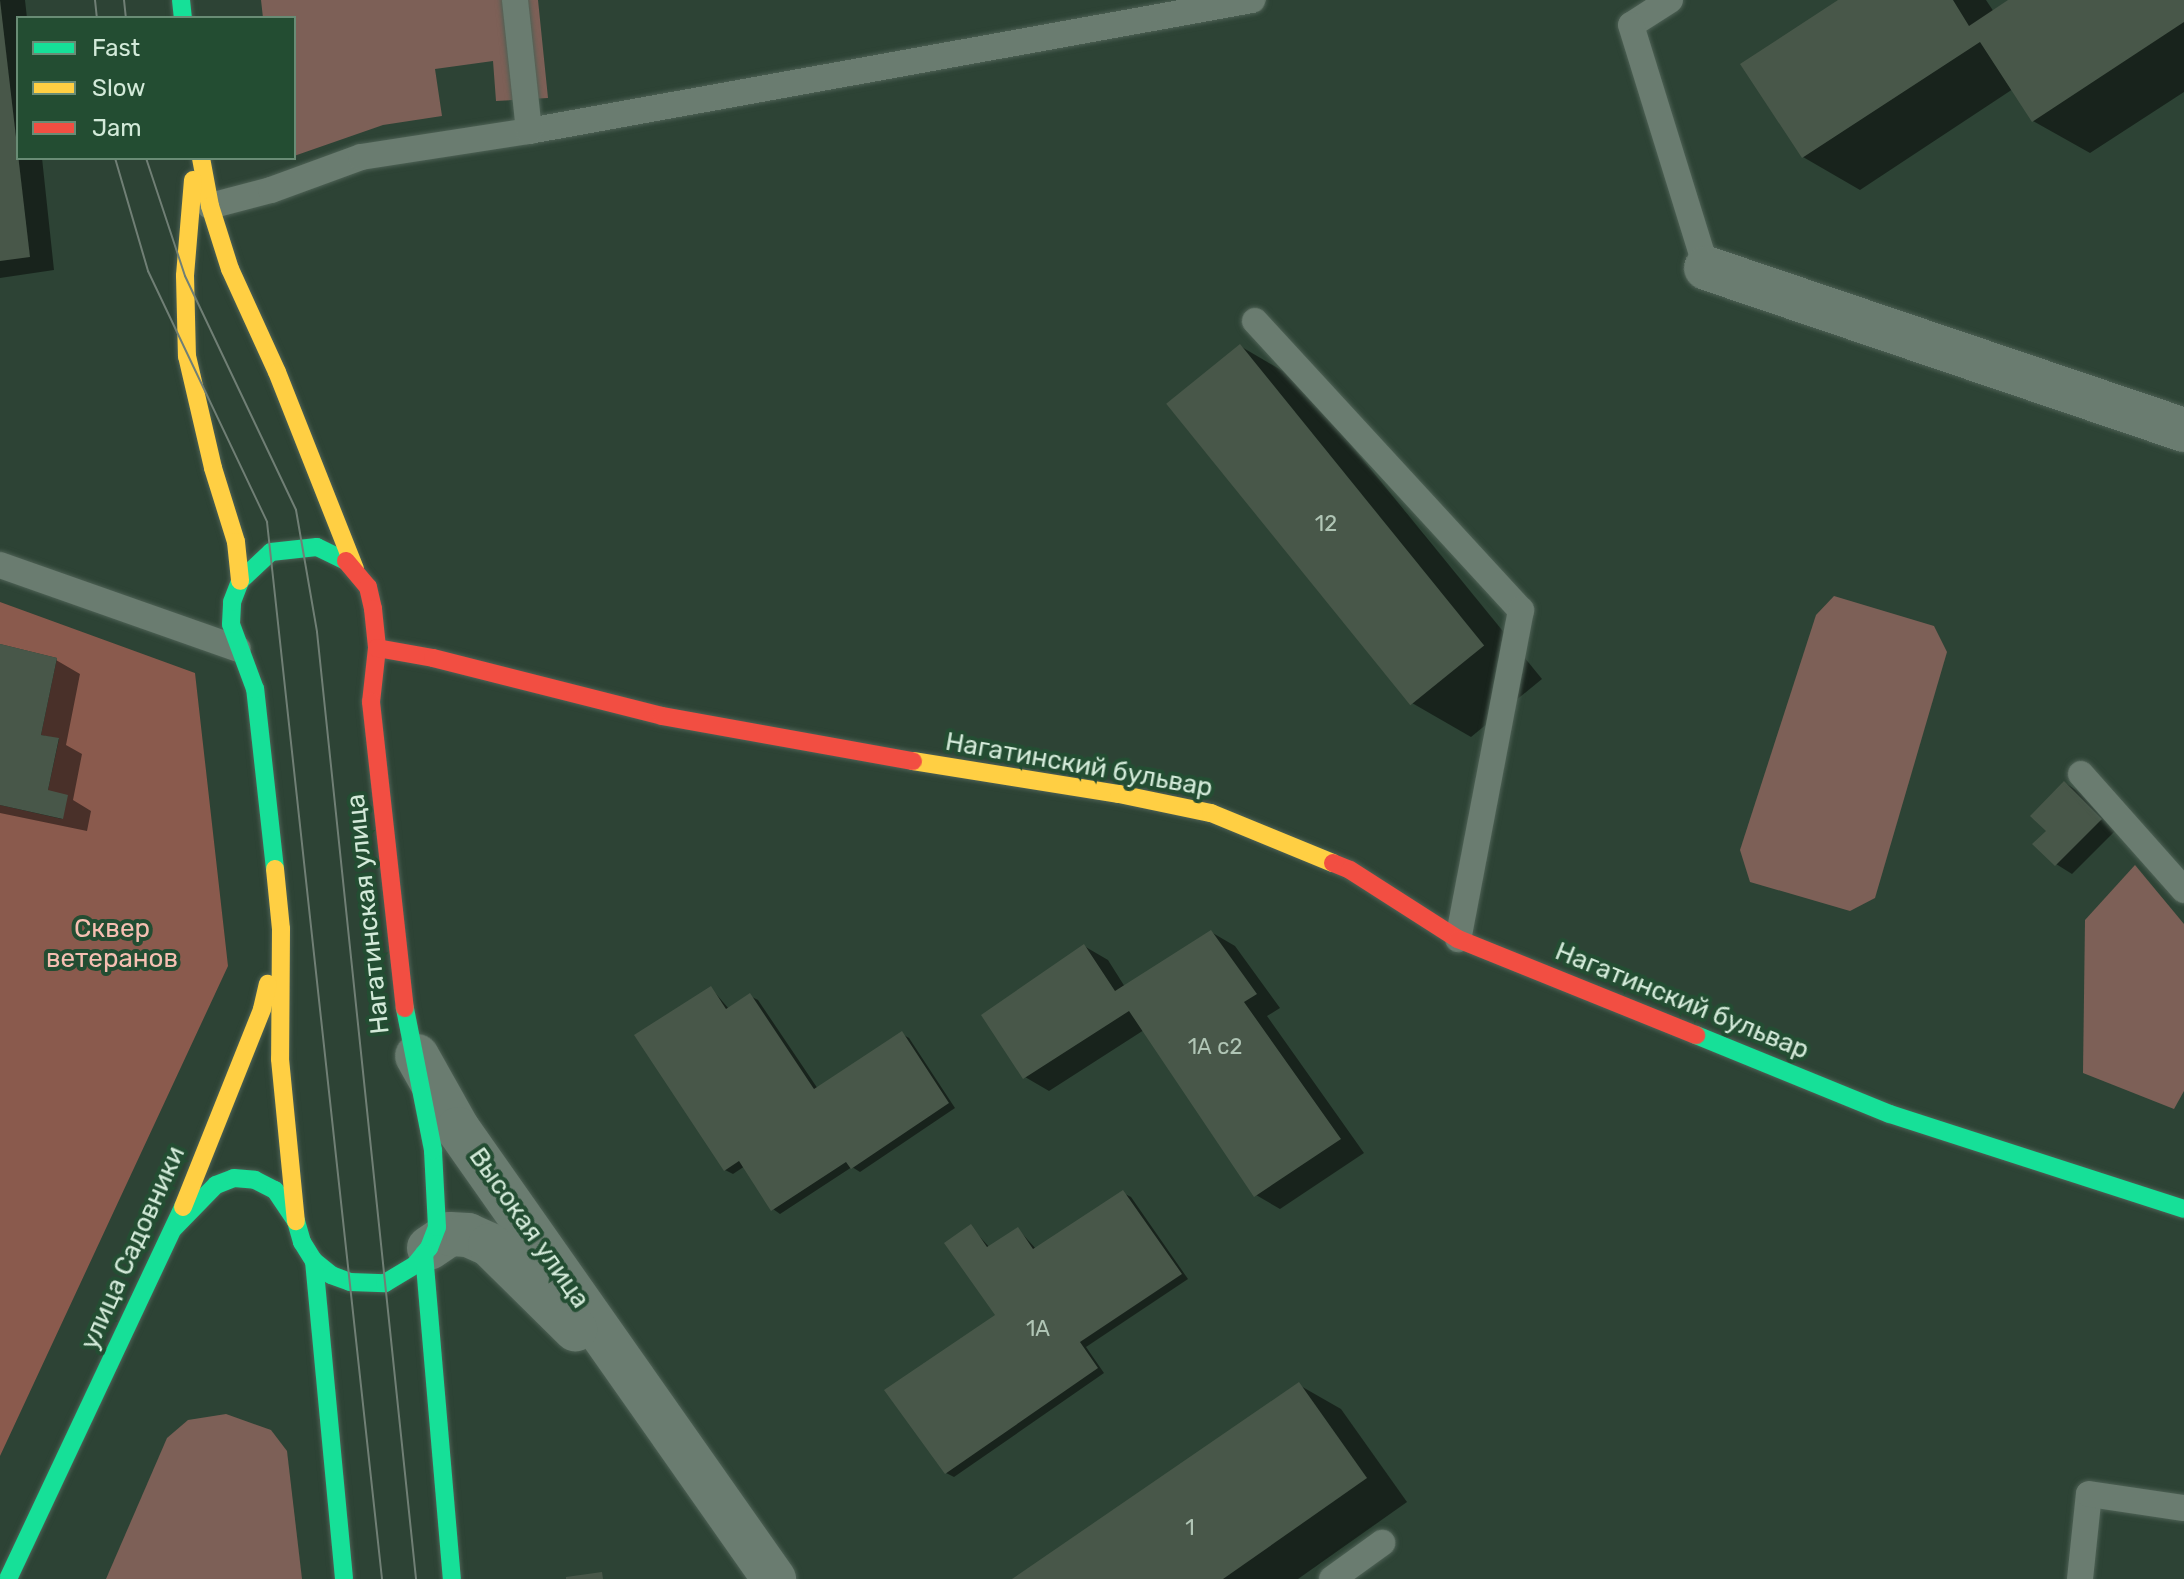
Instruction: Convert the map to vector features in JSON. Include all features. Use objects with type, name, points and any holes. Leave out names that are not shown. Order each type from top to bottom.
[{"type":"street","points":[[193,160],[185,276],[187,356],[213,468],[236,542],[240,581]]},
{"type":"street","name":"Нагатинская улица","points":[[201,160],[210,206],[230,269],[277,372],[355,569],[368,587],[377,648],[371,702],[408,1039],[433,1150],[437,1227],[426,1251],[452,1579]]},
{"type":"street","points":[[1706,268],[2184,430]]},
{"type":"street","points":[[355,569],[338,554],[317,547],[271,552],[240,581],[232,602],[231,624],[255,689],[281,929],[280,1059],[296,1221],[302,1242],[314,1261],[331,1275],[350,1282],[385,1283],[415,1265],[426,1251]]},
{"type":"street","name":"Нагатинский бульвар","points":[[377,648],[433,658],[662,716],[769,737],[1119,794],[1211,813],[1350,870],[1458,939],[1890,1114],[2184,1209]]},
{"type":"street","name":"улица Садовники","points":[[8,1579],[174,1228],[262,1009],[281,929]]},
{"type":"street","name":"Высокая улица","points":[[408,1039],[458,1129],[774,1579]]},
{"type":"street","points":[[174,1228],[216,1185],[234,1178],[255,1180],[275,1190],[296,1221]]},
{"type":"street","name":"Высокая улица","points":[[426,1251],[450,1234],[468,1235],[490,1245],[659,1412]]},
{"type":"street","points":[[314,1261],[344,1579]]},
{"type":"lane","points":[[515,0],[529,131]]},
{"type":"lane","points":[[210,206],[271,190],[361,157],[529,131],[1252,0]]},
{"type":"lane","points":[[1670,0],[1631,25],[1706,268]]},
{"type":"lane","points":[[1255,321],[1521,610],[1458,939]]},
{"type":"lane","points":[[0,565],[238,649]]},
{"type":"lane","points":[[2081,774],[2184,890]]},
{"type":"lane","points":[[2080,1579],[2089,1494],[2184,1508]]},
{"type":"lane","points":[[1332,1579],[1382,1543]]},
{"type":"shaded area","points":[[261,0],[538,0],[548,98],[496,101],[493,61],[435,69],[442,116],[383,125],[296,155],[296,16],[263,16]]},
{"type":"shaded area","points":[[1834,596],[1934,626],[1947,652],[1875,898],[1850,911],[1750,882],[1740,850],[1816,615]]},
{"type":"shaded area","points":[[2135,865],[2184,924],[2184,1091],[2174,1109],[2083,1073],[2085,920]]},
{"type":"shaded area","points":[[226,1414],[271,1430],[287,1451],[302,1579],[106,1579],[167,1438],[188,1420]]},
{"type":"green space","name":"Сквер ветеранов","points":[[0,602],[195,673],[228,966],[0,1456],[0,805],[62,819],[48,790],[59,739],[41,735],[57,658],[0,644]]},
{"type":"building","points":[[0,0],[16,160],[19,160],[30,257],[0,261]]},
{"type":"building","points":[[1838,0],[1953,0],[1969,26],[2008,0],[2184,0],[2184,22],[2032,122],[1980,42],[1802,158],[1740,64]]},
{"type":"building","points":[[1240,344],[1484,646],[1410,705],[1166,404]]},
{"type":"building","points":[[0,644],[57,658],[41,735],[59,738],[48,790],[68,795],[63,819],[0,805]]},
{"type":"building","points":[[2064,781],[2102,819],[2055,866],[2032,844],[2046,831],[2030,816]]},
{"type":"building","points":[[1211,930],[1257,994],[1244,1002],[1341,1139],[1254,1197],[1129,1011],[1023,1079],[981,1015],[1084,944],[1115,991]]},
{"type":"building","points":[[711,986],[726,1009],[750,993],[814,1089],[902,1031],[949,1103],[851,1169],[846,1162],[771,1211],[739,1161],[724,1171],[634,1035]]},
{"type":"building","points":[[1123,1190],[1182,1274],[1080,1342],[1098,1368],[945,1474],[884,1390],[995,1315],[944,1243],[971,1224],[987,1247],[1018,1227],[1033,1249]]},
{"type":"building","points":[[1299,1382],[1367,1478],[1223,1579],[1012,1579]]},
{"type":"building","points":[[602,1572],[603,1579],[566,1579],[566,1577]]},
{"type":"tram line","points":[[95,0],[97,16]]},
{"type":"tram line","points":[[124,0],[126,16]]},
{"type":"tram line","points":[[116,160],[148,271],[267,522],[382,1579]]},
{"type":"tram line","points":[[147,160],[185,276],[296,510],[317,632],[416,1579]]},
{"type":"traffic: fast","points":[[181,0],[183,16]]},
{"type":"traffic: fast","points":[[275,869],[255,689],[231,624],[232,602],[240,581],[271,552],[317,547],[346,561]]},
{"type":"traffic: fast","points":[[174,1228],[216,1185],[234,1178],[255,1180],[275,1190],[296,1221],[302,1242],[314,1261],[331,1275],[350,1282],[385,1283],[415,1265],[429,1248],[437,1227],[433,1150],[405,1008]]},
{"type":"traffic: fast","points":[[1696,1035],[1890,1114],[2184,1209]]},
{"type":"traffic: fast","points":[[8,1579],[183,1207]]},
{"type":"traffic: fast","points":[[424,1254],[452,1579]]},
{"type":"traffic: fast","points":[[314,1261],[344,1579]]},
{"type":"traffic: slow","points":[[201,160],[210,206],[230,269],[277,372],[355,569]]},
{"type":"traffic: slow","points":[[193,180],[185,276],[187,356],[213,468],[236,542],[240,581]]},
{"type":"traffic: slow","points":[[913,761],[1119,794],[1211,813],[1333,863]]},
{"type":"traffic: slow","points":[[275,869],[281,929],[280,1059],[296,1221]]},
{"type":"traffic: slow","points":[[183,1207],[262,1009],[268,984]]},
{"type":"traffic: jam","points":[[346,561],[368,587],[373,609],[377,648],[371,702],[405,1008]]},
{"type":"traffic: jam","points":[[377,648],[433,658],[662,716],[913,761]]},
{"type":"traffic: jam","points":[[1333,863],[1350,870],[1458,939],[1696,1035]]}]
